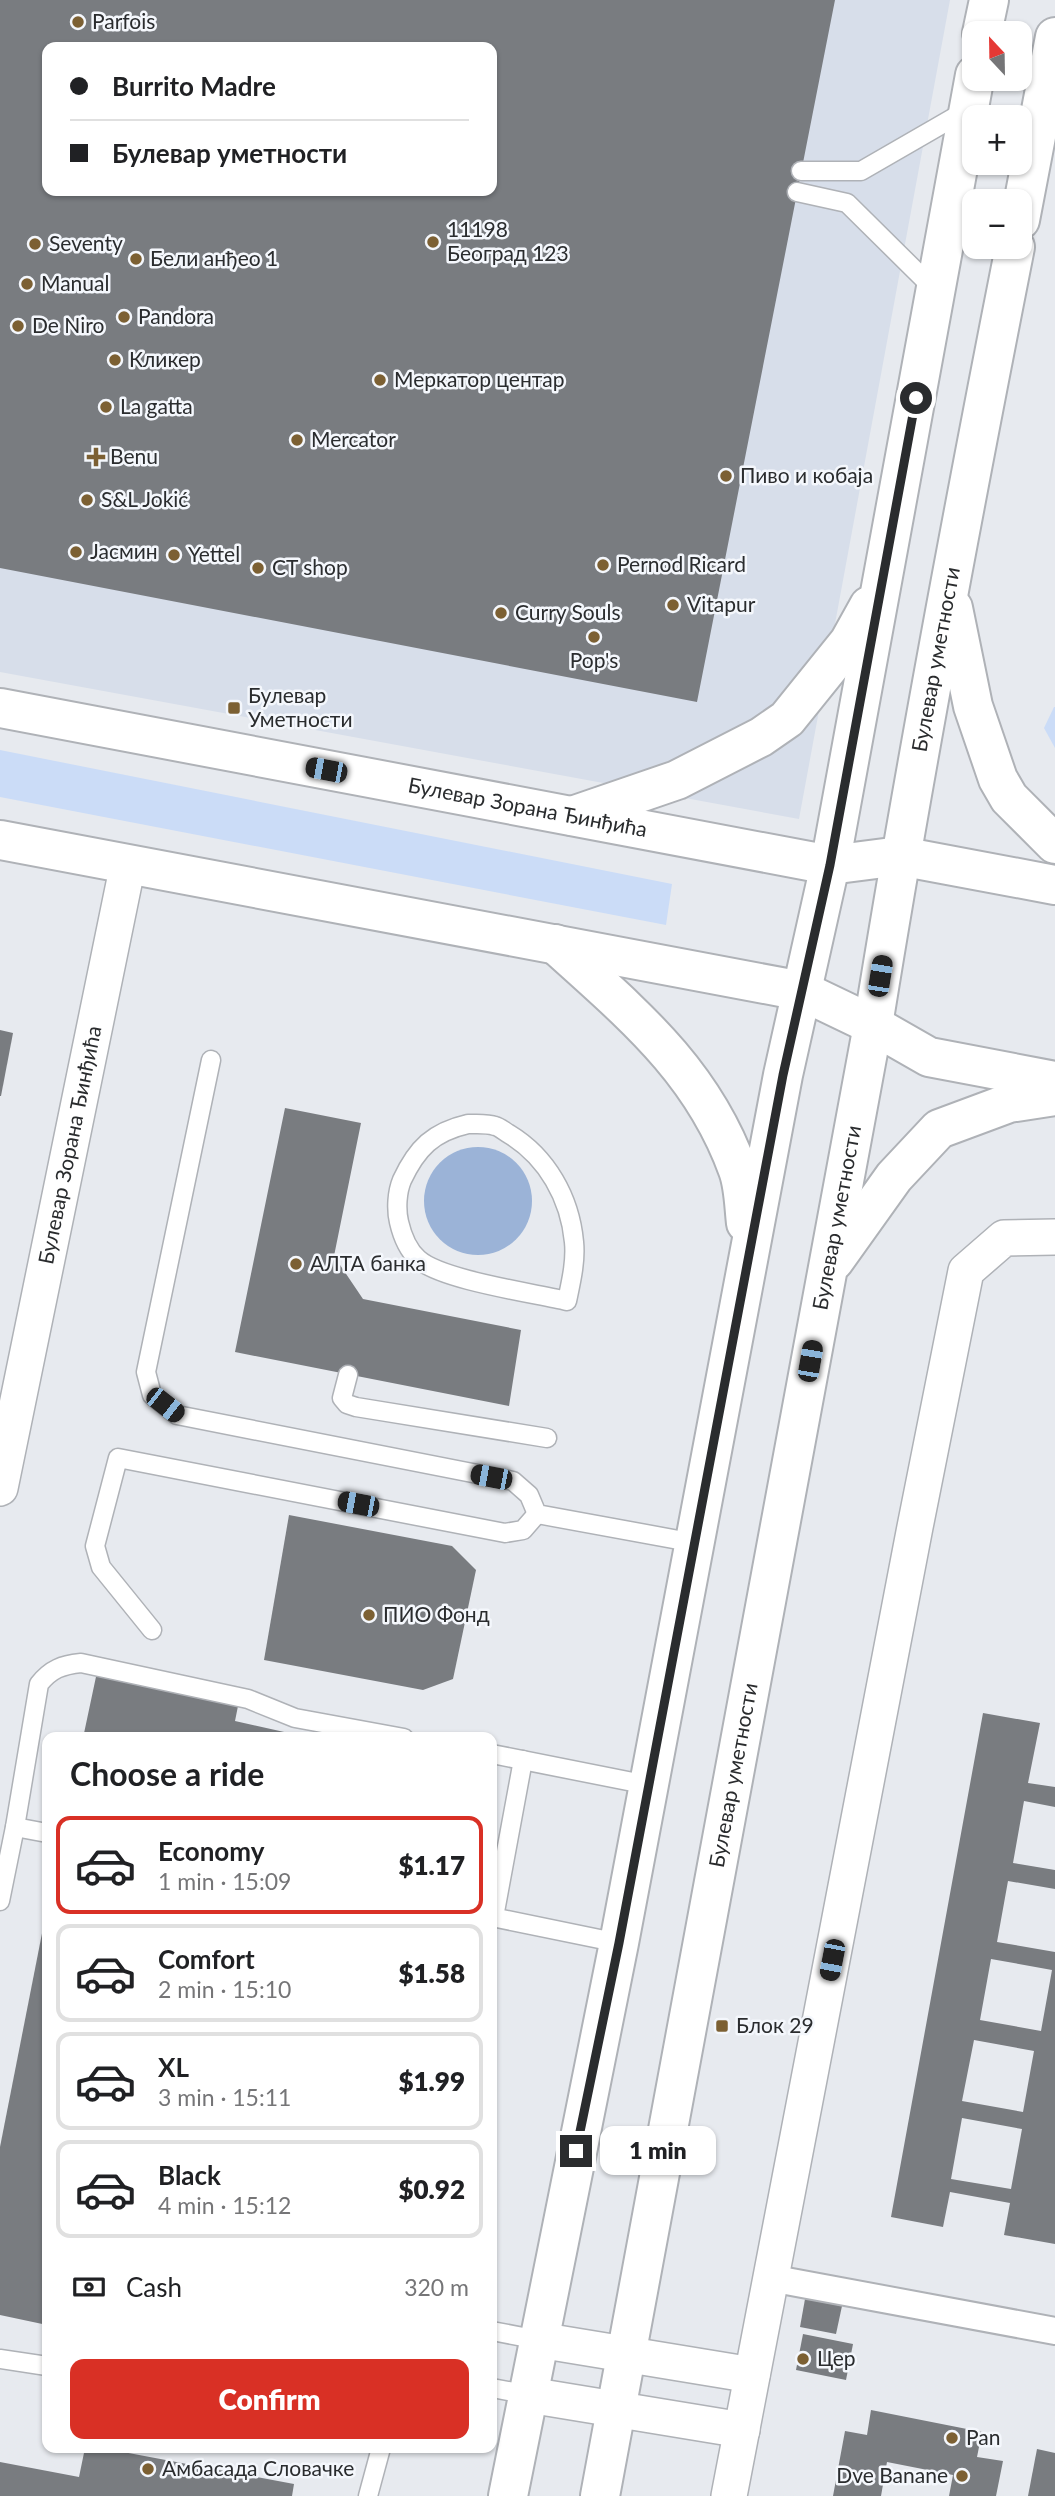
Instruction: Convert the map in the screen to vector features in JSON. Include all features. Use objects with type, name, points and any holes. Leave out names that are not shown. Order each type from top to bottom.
[{"type":"street","points":[[985,21],[989,0]]},
{"type":"street","points":[[1026,189],[1055,37]]},
{"type":"street","points":[[508,2496],[619,1943],[783,1075],[830,865],[972,92]]},
{"type":"street","name":"Булевар уметности","points":[[600,2496],[873,1024],[948,583],[1013,259]]},
{"type":"street","points":[[948,583],[973,706],[998,779],[1009,798],[1055,844]]},
{"type":"street","points":[[570,817],[677,780],[761,737],[787,719],[849,642],[881,586]]},
{"type":"street","name":"Булевар Зорана Ђинђића","points":[[0,708],[830,865],[900,856],[1055,885]]},
{"type":"street","points":[[0,840],[802,991],[873,1024],[929,1057],[1055,1081]]},
{"type":"street","name":"Булевар Зорана Ђинђића","points":[[0,1488],[11,1383],[128,864]]},
{"type":"street","points":[[555,944],[629,1010],[693,1082],[739,1172],[751,1254]]},
{"type":"street","points":[[827,1272],[894,1177],[939,1129],[1009,1103],[1055,1096]]},
{"type":"street","points":[[729,2496],[966,1271],[1004,1238],[1055,1237]]},
{"type":"street","points":[[771,2278],[1055,2331]]},
{"type":"street","points":[[540,2340],[752,2375]]},
{"type":"street","points":[[529,2395],[742,2430]]},
{"type":"lane","points":[[801,171],[861,171],[972,92]]},
{"type":"lane","points":[[797,192],[847,203],[935,290]]},
{"type":"lane","points":[[211,1060],[146,1372],[152,1395],[177,1415],[513,1481],[528,1494],[537,1514]]},
{"type":"lane","points":[[468,1124],[495,1126],[523,1143],[541,1159],[555,1179],[570,1218],[575,1244],[567,1301],[443,1273],[418,1259],[402,1236],[397,1213],[400,1185],[411,1160],[427,1142],[451,1128],[468,1124]]},
{"type":"lane","points":[[348,1375],[342,1398],[347,1404],[356,1407],[547,1437]]},
{"type":"lane","points":[[152,1630],[97,1557],[95,1546],[118,1458],[505,1533],[523,1530],[537,1514]]},
{"type":"lane","points":[[537,1514],[695,1543]]},
{"type":"lane","points":[[0,1901],[39,1684],[47,1674],[63,1665],[81,1663],[248,1699],[295,1718],[371,1732]]},
{"type":"lane","points":[[497,1755],[648,1785]]},
{"type":"lane","points":[[497,1896],[523,1760]]},
{"type":"lane","points":[[15,1827],[42,1832]]},
{"type":"lane","points":[[497,1918],[619,1943]]},
{"type":"lane","points":[[497,2332],[540,2340]]},
{"type":"lane","points":[[0,2359],[42,2365]]},
{"type":"lane","points":[[497,2389],[529,2395]]},
{"type":"lane","points":[[368,2496],[380,2453]]},
{"type":"shaded area","name":"Меркатор центар","points":[[0,0],[950,0],[799,819],[0,672]]},
{"type":"shaded area","points":[[1055,707],[1055,748],[1044,728]]},
{"type":"shaded area","points":[[0,750],[672,884],[666,925],[0,797]]},
{"type":"shaded area","points":[[478,1147],[499,1151],[516,1163],[528,1180],[532,1201],[528,1222],[516,1239],[499,1251],[478,1255],[457,1251],[440,1239],[428,1222],[424,1201],[428,1180],[440,1163],[457,1151]]},
{"type":"building","name":"Меркатор центар","points":[[0,0],[835,0],[697,702],[0,568]]},
{"type":"building","points":[[0,1030],[13,1033],[1,1096],[0,1096]]},
{"type":"building","name":"АЛТА банка","points":[[285,1108],[361,1123],[334,1256],[363,1299],[521,1330],[509,1406],[235,1352]]},
{"type":"building","name":"ПИО Фонд","points":[[289,1515],[452,1546],[476,1570],[453,1679],[423,1690],[264,1660]]},
{"type":"building","points":[[97,1672],[239,1701],[235,1721],[284,1732],[84,1732]]},
{"type":"building","points":[[983,1713],[1040,1723],[1028,1783],[1055,1787],[1055,1807],[1024,1801],[1013,1863],[1055,1870],[1055,1889],[1008,1881],[997,1942],[1055,1952],[1055,2244],[1004,2235],[1010,2203],[950,2192],[943,2227],[891,2217]],"holes":[[[991,1959],[1052,1970],[1041,2031],[980,2020]],[[974,2040],[1034,2051],[1023,2112],[962,2101]],[[962,2118],[1022,2129],[1011,2189],[951,2179]]]},
{"type":"building","points":[[42,1933],[42,2324],[0,2315],[0,2147]]},
{"type":"building","points":[[805,2299],[842,2306],[836,2334],[800,2327]]},
{"type":"building","points":[[803,2334],[853,2344],[846,2380],[796,2370]]},
{"type":"building","points":[[871,2410],[982,2432],[977,2457],[1003,2461],[996,2496],[949,2496],[953,2475],[887,2462],[881,2496],[833,2496],[845,2431],[867,2435]]},
{"type":"building","points":[[1037,2449],[1055,2453],[1055,2496],[1028,2496]]},
{"type":"building","name":"Амбасада Словачке","points":[[84,2453],[129,2453],[294,2484],[292,2496],[0,2496],[0,2462],[79,2477]]},
{"type":"place","name":"Parfois","points":[[78,22]]},
{"type":"place","name":"11198 Београд 123","points":[[433,242]]},
{"type":"place","name":"Seventy","points":[[35,244]]},
{"type":"place","name":"Бели анђео 1","points":[[136,259]]},
{"type":"place","name":"Manual","points":[[27,284]]},
{"type":"place","name":"Pandora","points":[[124,317]]},
{"type":"place","name":"De Niro","points":[[18,326]]},
{"type":"place","name":"Кликер","points":[[115,360]]},
{"type":"place","name":"Меркатор центар","points":[[380,380]]},
{"type":"place","name":"La gatta","points":[[106,407]]},
{"type":"place","name":"Mercator","points":[[297,440]]},
{"type":"place","name":"Benu","points":[[96,457]]},
{"type":"place","name":"Пиво и кобаја","points":[[726,476]]},
{"type":"place","name":"S&L Jokić","points":[[87,500]]},
{"type":"place","name":"Јасмин","points":[[76,552]]},
{"type":"place","name":"Yettel","points":[[174,555]]},
{"type":"place","name":"Pernod Ricard","points":[[603,565]]},
{"type":"place","name":"CT shop","points":[[258,568]]},
{"type":"place","name":"Vitapur","points":[[673,605]]},
{"type":"place","name":"Curry Souls","points":[[501,613]]},
{"type":"place","name":"Pop's","points":[[594,637]]},
{"type":"place","name":"Булевар Уметности","points":[[234,708]]},
{"type":"place","name":"АЛТА банка","points":[[296,1264]]},
{"type":"place","name":"ПИО Фонд","points":[[369,1615]]},
{"type":"place","name":"Блок 29","points":[[722,2026]]},
{"type":"place","name":"Цер","points":[[803,2359]]},
{"type":"place","name":"Pan","points":[[952,2438]]},
{"type":"place","name":"Амбасада Словачке","points":[[148,2469]]},
{"type":"place","name":"Dve Banane","points":[[962,2476]]},
{"type":"route","points":[[576,2151],[619,1943],[783,1075],[830,865],[916,398]]}]
